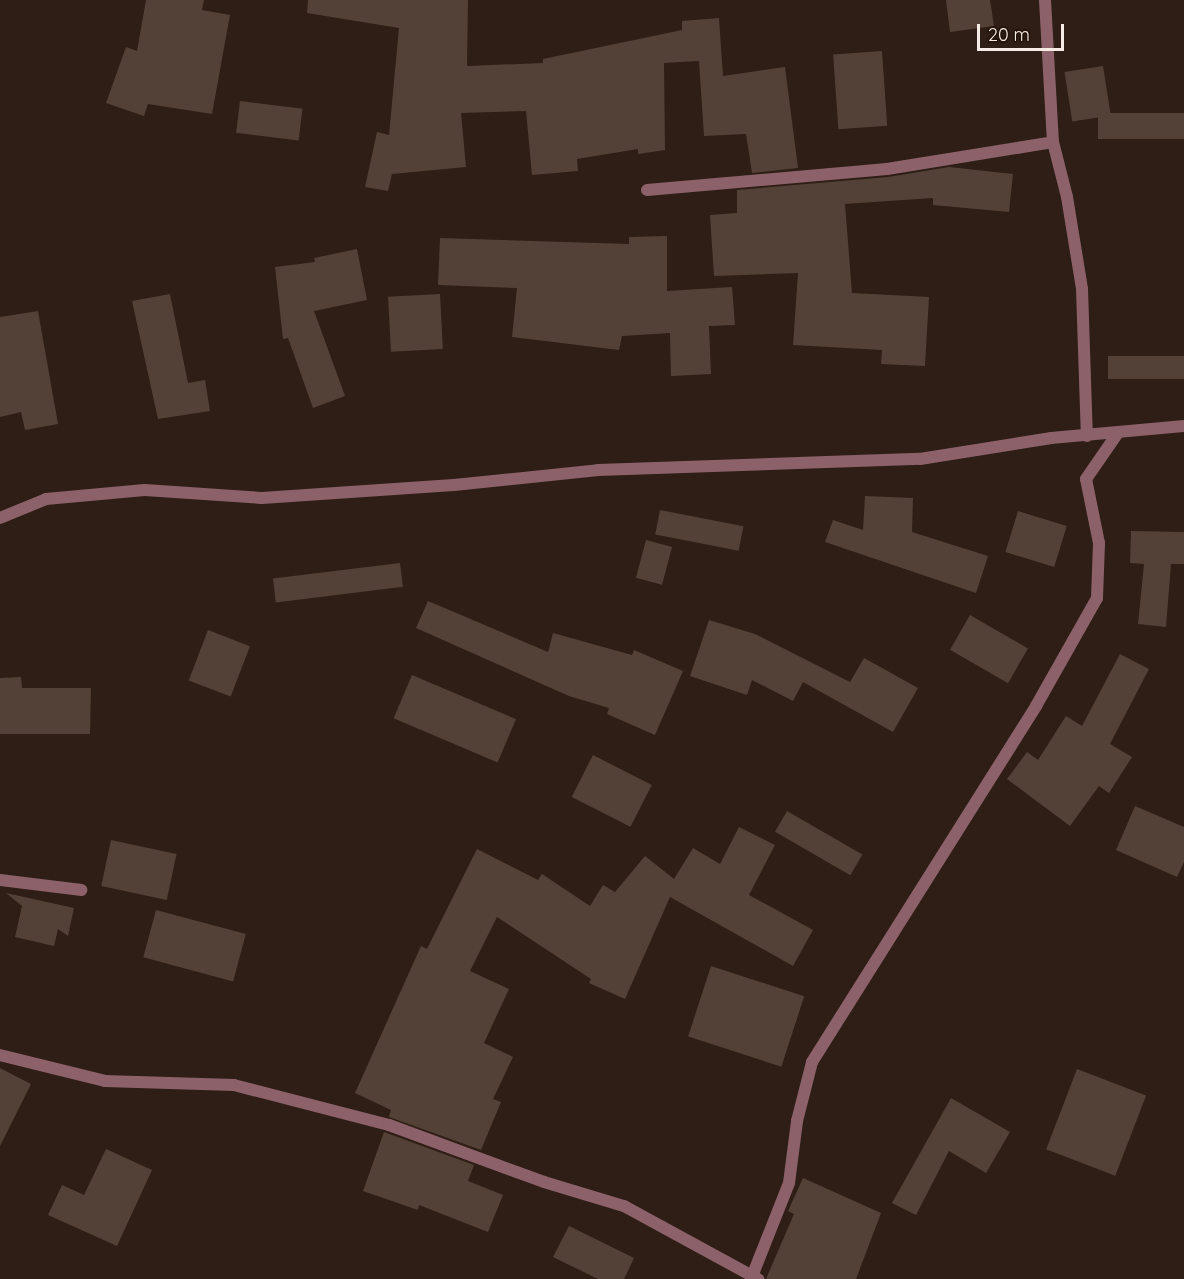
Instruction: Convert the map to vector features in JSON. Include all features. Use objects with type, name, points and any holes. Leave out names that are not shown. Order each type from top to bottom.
[{"type":"street","points":[[1045,0],[1053,142],[1067,197],[1082,289],[1088,436]]},
{"type":"street","points":[[646,190],[888,169],[1053,142]]},
{"type":"street","points":[[0,518],[46,499],[145,490],[262,498],[454,485],[598,470],[920,459],[1088,436],[1184,426]]},
{"type":"street","points":[[0,1055],[105,1081],[234,1084],[389,1125],[624,1206],[754,1278],[789,1183],[797,1121],[812,1062],[1036,706],[1097,598],[1099,543],[1086,479],[1117,434]]},
{"type":"street","points":[[0,880],[81,890]]},
{"type":"building","points":[[146,0],[204,0],[202,10],[230,15],[212,114],[148,104],[144,116],[106,103],[126,47],[137,51]]},
{"type":"building","points":[[308,0],[468,0],[467,66],[543,63],[543,59],[682,30],[682,21],[719,18],[723,76],[785,67],[798,168],[752,173],[746,134],[704,136],[699,61],[664,63],[665,150],[638,154],[638,149],[577,159],[578,171],[532,175],[526,111],[461,113],[466,167],[392,174],[388,191],[365,187],[377,132],[389,135],[399,28],[307,13]]},
{"type":"building","points":[[946,0],[990,0],[994,26],[950,32]]},
{"type":"building","points":[[882,51],[887,126],[838,129],[833,54]]},
{"type":"building","points":[[1103,66],[1111,115],[1072,121],[1064,72]]},
{"type":"building","points":[[240,101],[303,109],[299,140],[236,133]]},
{"type":"building","points":[[1098,113],[1184,113],[1184,139],[1098,139]]},
{"type":"building","points":[[949,167],[1013,174],[1009,212],[933,205],[933,198],[845,204],[852,293],[929,297],[925,366],[881,364],[882,350],[793,345],[798,273],[714,276],[710,215],[737,213],[737,190],[888,177]]},
{"type":"building","points":[[667,236],[667,291],[732,287],[735,325],[709,326],[711,374],[671,376],[670,333],[622,336],[619,350],[512,337],[517,288],[438,285],[440,238],[629,244],[629,237]]},
{"type":"building","points":[[357,249],[367,300],[314,311],[345,396],[313,408],[288,338],[283,339],[275,267],[315,262],[314,258]]},
{"type":"building","points":[[170,294],[188,383],[205,380],[210,411],[158,419],[132,301]]},
{"type":"building","points":[[440,294],[443,349],[391,352],[388,297]]},
{"type":"building","points":[[38,311],[58,424],[25,430],[21,412],[0,417],[0,317]]},
{"type":"building","points":[[1108,356],[1184,356],[1184,379],[1108,379]]},
{"type":"building","points":[[865,496],[913,498],[912,532],[988,556],[976,593],[825,542],[833,520],[863,530]]},
{"type":"building","points":[[660,510],[743,526],[739,551],[655,535]]},
{"type":"building","points":[[1018,511],[1067,526],[1054,567],[1005,552]]},
{"type":"building","points":[[1131,531],[1184,532],[1184,564],[1171,564],[1166,627],[1138,624],[1144,564],[1130,563]]},
{"type":"building","points":[[646,540],[672,547],[662,585],[636,578]]},
{"type":"building","points":[[400,563],[403,587],[276,602],[273,579]]},
{"type":"building","points":[[428,601],[548,652],[553,633],[632,655],[634,650],[683,671],[655,735],[607,714],[609,708],[569,696],[416,628]]},
{"type":"building","points":[[970,615],[1028,648],[1008,683],[950,650]]},
{"type":"building","points":[[709,620],[755,634],[850,682],[864,658],[918,688],[893,732],[803,682],[793,701],[752,680],[747,695],[690,676]]},
{"type":"building","points":[[208,630],[250,646],[231,697],[189,680]]},
{"type":"building","points":[[1120,654],[1149,669],[1110,744],[1132,757],[1109,793],[1099,786],[1070,826],[1007,779],[1027,752],[1038,760],[1066,716],[1082,726]]},
{"type":"building","points":[[412,675],[516,719],[498,762],[394,718]]},
{"type":"building","points":[[21,677],[22,688],[91,688],[90,734],[0,734],[0,678]]},
{"type":"building","points":[[593,755],[652,785],[630,827],[572,797]]},
{"type":"building","points":[[1135,806],[1184,827],[1184,862],[1177,877],[1116,850]]},
{"type":"building","points":[[787,811],[862,854],[850,875],[775,832]]},
{"type":"building","points":[[739,827],[775,845],[749,895],[813,930],[793,966],[670,897],[625,999],[589,983],[591,979],[497,917],[470,971],[509,989],[484,1043],[513,1057],[493,1099],[501,1102],[481,1150],[389,1117],[391,1110],[355,1093],[421,946],[427,949],[477,849],[538,880],[542,874],[590,906],[603,885],[615,892],[645,856],[674,879],[693,848],[720,864]]},
{"type":"building","points":[[111,840],[177,854],[167,900],[101,886]]},
{"type":"building","points":[[6,893],[74,908],[68,936],[58,929],[54,946],[15,937],[22,906]]},
{"type":"building","points":[[156,910],[246,934],[233,981],[143,957]]},
{"type":"building","points":[[711,966],[804,996],[781,1067],[688,1036]]},
{"type":"building","points":[[0,1068],[31,1084],[0,1146]]},
{"type":"building","points":[[1077,1069],[1146,1096],[1115,1176],[1046,1149]]},
{"type":"building","points":[[951,1098],[1010,1132],[986,1173],[949,1151],[916,1215],[892,1203]]},
{"type":"building","points":[[384,1132],[474,1165],[468,1181],[503,1195],[488,1232],[419,1205],[418,1210],[363,1191]]},
{"type":"building","points":[[106,1149],[152,1170],[117,1246],[48,1215],[62,1185],[84,1195]]},
{"type":"building","points":[[803,1178],[881,1213],[856,1279],[766,1279],[794,1214],[788,1211]]},
{"type":"building","points":[[569,1226],[634,1258],[624,1279],[598,1279],[553,1257]]}]
